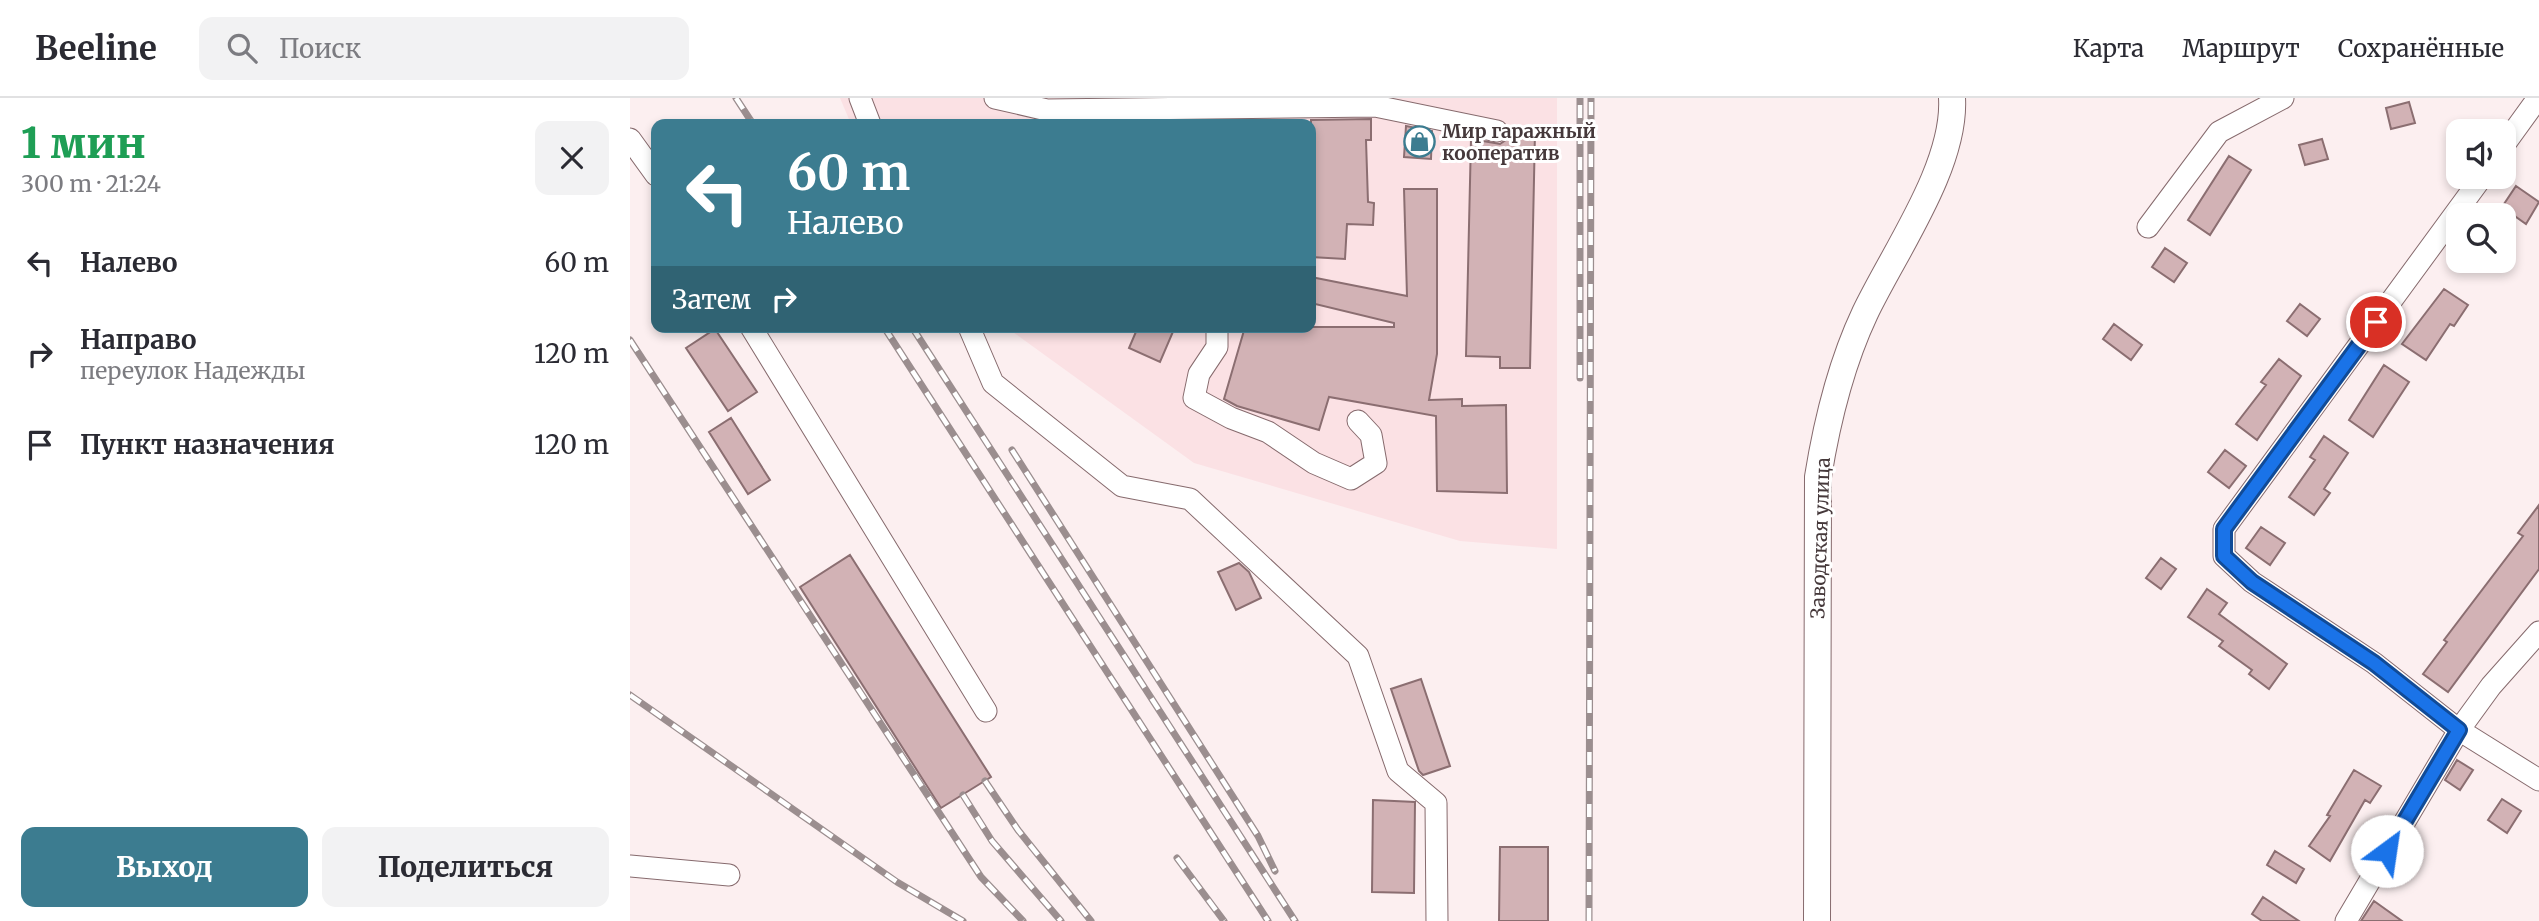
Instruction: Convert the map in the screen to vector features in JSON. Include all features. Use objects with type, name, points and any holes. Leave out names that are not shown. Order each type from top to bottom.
[{"type":"main road","name":"Заводская улица","points":[[1817,921],[1818,477],[1825,434],[1834,393],[1864,315],[1942,163],[1953,116],[1952,98]]},
{"type":"street","points":[[860,98],[868,119]]},
{"type":"street","points":[[995,98],[1047,110],[1376,106],[1497,131]]},
{"type":"street","points":[[2148,227],[2219,132],[2283,98]]},
{"type":"street","points":[[2516,128],[2538,98]]},
{"type":"street","points":[[630,139],[651,168]]},
{"type":"street","points":[[2473,189],[2337,379],[2224,529],[2224,556],[2252,582],[2374,663],[2459,730],[2539,780]]},
{"type":"street","points":[[755,333],[986,711]]},
{"type":"street","points":[[972,333],[993,383],[1122,486],[1191,499],[1358,656],[1398,771],[1436,803],[1437,921]]},
{"type":"street","points":[[1217,333],[1217,347],[1199,374],[1194,398],[1231,418],[1268,432],[1314,463],[1351,479],[1376,463],[1371,435],[1358,421]]},
{"type":"street","points":[[2346,921],[2459,730],[2491,686],[2539,632]]},
{"type":"street","points":[[630,866],[729,875]]},
{"type":"shaded area","name":"Мир гаражный кооператив","points":[[840,98],[1557,98],[1557,549],[1460,541],[1194,463],[1014,333],[1316,333],[1316,119],[849,119]]},
{"type":"building","points":[[2409,102],[2415,123],[2391,129],[2386,108]]},
{"type":"building","points":[[1371,119],[1371,140],[1366,140],[1368,202],[1374,203],[1373,225],[1347,224],[1345,259],[1316,257],[1316,120]]},
{"type":"building","points":[[1406,126],[1432,131],[1431,159],[1404,157]]},
{"type":"building","points":[[1510,131],[1535,132],[1530,368],[1500,368],[1500,357],[1466,356],[1471,139],[1500,144],[1507,139]]},
{"type":"building","points":[[2322,139],[2328,159],[2305,165],[2299,145]]},
{"type":"building","points":[[2229,156],[2251,170],[2210,235],[2188,220]]},
{"type":"building","points":[[2516,186],[2539,202],[2526,224],[2516,217],[2516,203],[2505,203]]},
{"type":"building","points":[[1404,189],[1437,189],[1437,354],[1429,400],[1462,399],[1462,406],[1506,405],[1507,493],[1437,491],[1436,416],[1329,397],[1319,430],[1237,406],[1224,399],[1243,333],[1316,333],[1316,327],[1394,327],[1394,323],[1316,304],[1316,278],[1407,296]]},
{"type":"building","points":[[2165,248],[2187,263],[2174,282],[2152,267]]},
{"type":"building","points":[[2444,289],[2468,305],[2454,326],[2450,324],[2426,360],[2402,344]]},
{"type":"building","points":[[2300,304],[2320,319],[2307,336],[2287,321]]},
{"type":"building","points":[[2114,324],[2142,345],[2131,360],[2103,339]]},
{"type":"building","points":[[709,333],[718,333],[757,392],[728,411],[686,348]]},
{"type":"building","points":[[1135,333],[1172,333],[1160,362],[1129,348]]},
{"type":"building","points":[[2279,359],[2301,376],[2257,440],[2236,424],[2266,385],[2261,382]]},
{"type":"building","points":[[2384,365],[2409,382],[2373,437],[2349,420]]},
{"type":"building","points":[[731,418],[770,480],[748,494],[709,432]]},
{"type":"building","points":[[2324,436],[2348,453],[2324,489],[2330,493],[2314,515],[2289,497],[2315,460],[2310,457]]},
{"type":"building","points":[[2225,450],[2246,466],[2229,488],[2208,472]]},
{"type":"building","points":[[2539,505],[2539,569],[2448,692],[2423,674],[2447,642],[2444,640],[2523,536],[2518,533]]},
{"type":"building","points":[[2261,527],[2285,543],[2270,565],[2246,548]]},
{"type":"building","points":[[850,555],[991,777],[941,808],[800,587]]},
{"type":"building","points":[[2161,558],[2176,569],[2161,589],[2146,578]]},
{"type":"building","points":[[1239,563],[1249,572],[1261,598],[1236,610],[1218,572]]},
{"type":"building","points":[[2207,589],[2227,603],[2219,614],[2287,664],[2269,689],[2249,674],[2252,670],[2219,646],[2223,641],[2188,617]]},
{"type":"building","points":[[1421,679],[1450,766],[1423,775],[1419,771],[1391,689]]},
{"type":"building","points":[[2457,760],[2473,770],[2460,790],[2445,780]]},
{"type":"building","points":[[2354,770],[2381,786],[2370,803],[2365,800],[2330,861],[2309,846],[2330,816],[2327,815]]},
{"type":"building","points":[[2502,799],[2521,811],[2507,833],[2488,820]]},
{"type":"building","points":[[1373,800],[1415,802],[1414,893],[1372,892]]},
{"type":"building","points":[[1500,847],[1548,847],[1548,921],[1499,921]]},
{"type":"building","points":[[2275,851],[2304,869],[2296,883],[2267,865]]},
{"type":"building","points":[[2263,897],[2299,921],[2262,921],[2252,914]]},
{"type":"building","points":[[2374,901],[2402,921],[2361,921]]},
{"type":"railway","points":[[736,98],[750,119]]},
{"type":"railway","points":[[1580,98],[1580,378]]},
{"type":"railway","points":[[1589,921],[1591,98]]},
{"type":"railway","points":[[888,333],[1268,921]]},
{"type":"railway","points":[[916,333],[1295,921]]},
{"type":"railway","points":[[630,340],[981,877],[1023,921]]},
{"type":"railway","points":[[1012,450],[1258,836],[1275,871]]},
{"type":"railway","points":[[630,695],[897,882],[963,921]]},
{"type":"railway","points":[[985,781],[1018,830],[1091,921]]},
{"type":"railway","points":[[963,795],[992,841],[1061,921]]},
{"type":"railway","points":[[1177,858],[1224,921]]},
{"type":"place","name":"Мир гаражный кооператив","points":[[1419,142]]},
{"type":"route","points":[[2376,322],[2337,379],[2224,529],[2224,556],[2252,582],[2374,663],[2459,730],[2387,851]]}]
